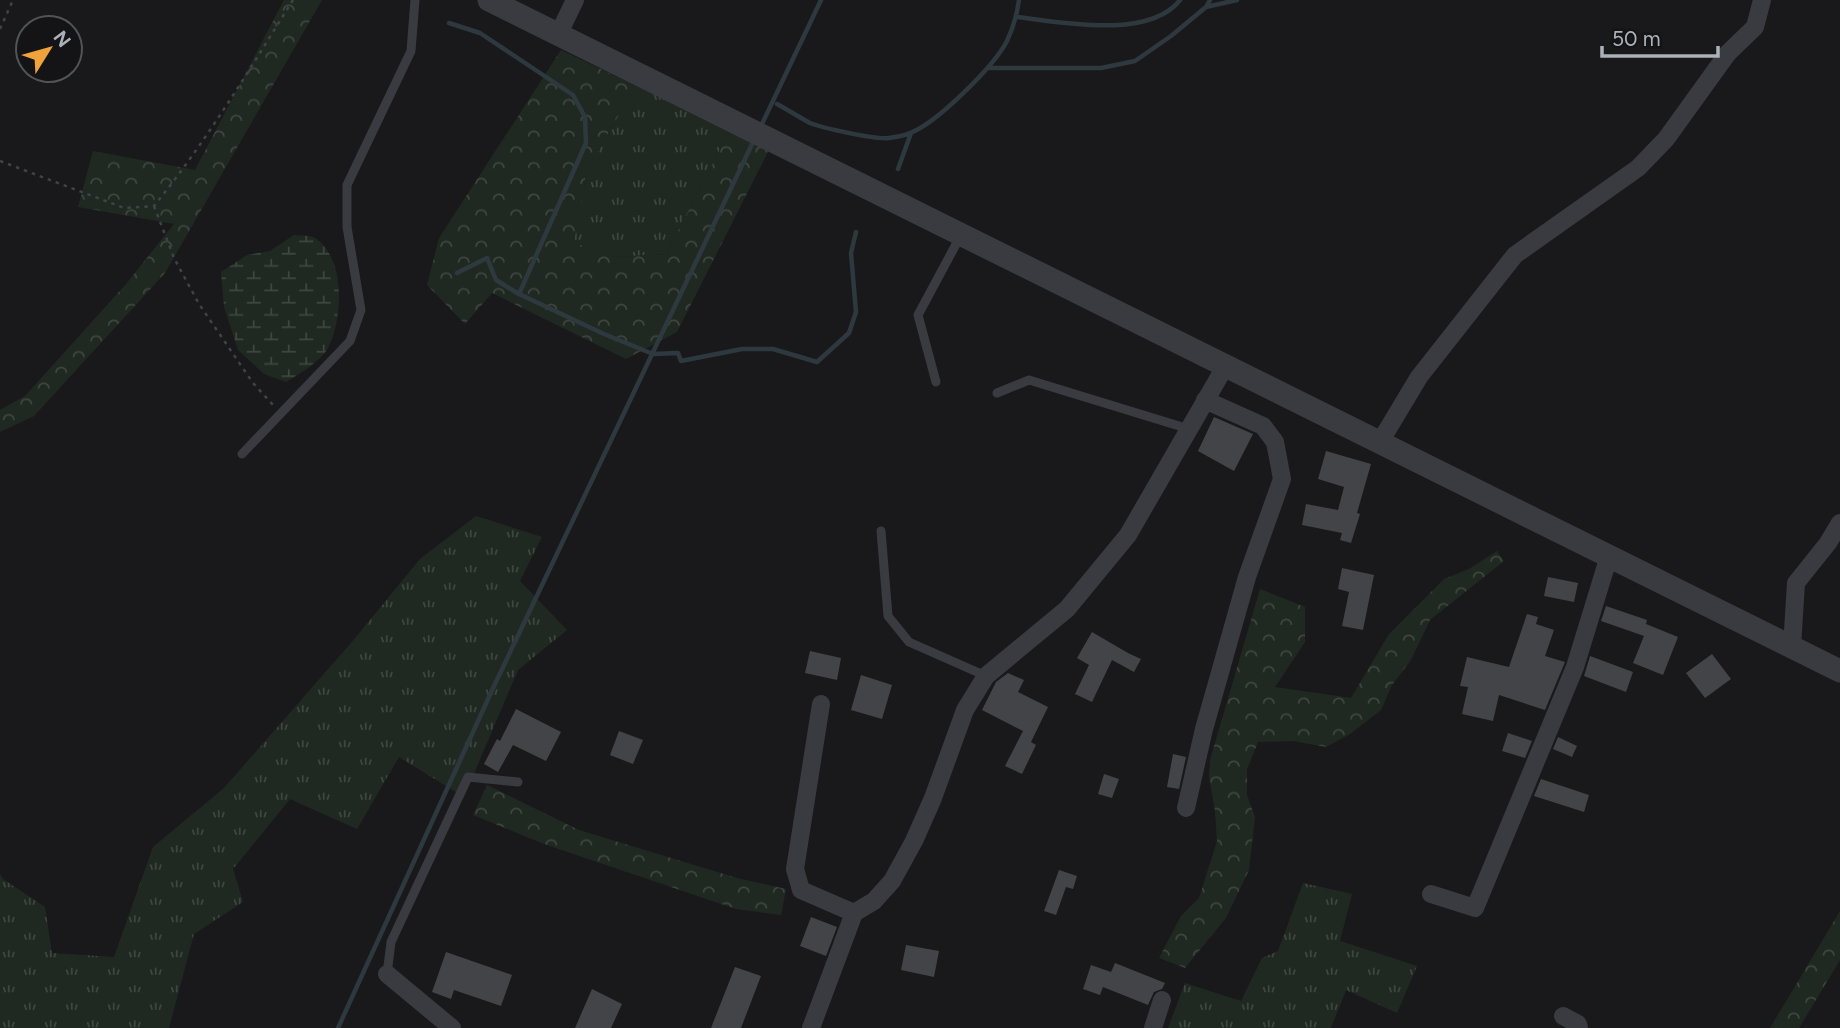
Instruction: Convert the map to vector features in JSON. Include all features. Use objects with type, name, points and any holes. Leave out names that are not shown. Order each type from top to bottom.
[{"type":"street","points":[[489,0],[1840,671]]},
{"type":"street","points":[[559,33],[575,0]]},
{"type":"street","points":[[1380,442],[1419,377],[1515,255],[1638,168],[1666,139],[1728,53],[1755,27],[1762,0]]},
{"type":"street","points":[[811,1028],[854,912],[874,901],[892,881],[933,798],[965,710],[986,676],[1067,609],[1128,535],[1226,365]]},
{"type":"street","points":[[1186,808],[1204,729],[1248,577],[1282,479],[1275,442],[1263,426],[1205,400]]},
{"type":"street","points":[[1792,647],[1796,583],[1828,543],[1840,523]]},
{"type":"street","points":[[1431,894],[1475,908],[1575,667],[1609,556]]},
{"type":"street","points":[[821,704],[795,869],[801,890],[854,912]]},
{"type":"street","points":[[387,974],[452,1028]]},
{"type":"street","points":[[1153,1028],[1162,1000]]},
{"type":"street","points":[[1563,1016],[1578,1024],[1579,1028]]},
{"type":"lane","points":[[242,454],[350,341],[361,310],[347,227],[347,185],[411,51],[415,0]]},
{"type":"lane","points":[[936,382],[918,315],[962,234]]},
{"type":"lane","points":[[997,393],[1029,380],[1189,429]]},
{"type":"lane","points":[[881,531],[888,616],[909,642],[986,676]]},
{"type":"lane","points":[[387,974],[391,942],[468,777],[518,782]]},
{"type":"path","points":[[0,29],[13,0]]},
{"type":"path","points":[[0,161],[124,208],[153,206],[170,187],[230,99],[293,0]]},
{"type":"path","points":[[153,206],[174,258],[199,304],[253,383],[281,413]]},
{"type":"green space","points":[[284,0],[322,0],[165,273],[34,416],[0,432],[0,410],[25,396],[126,284],[174,224],[78,207],[93,151],[195,170]]},
{"type":"green space","points":[[561,50],[636,86],[587,169],[574,243],[617,257],[666,254],[730,130],[770,148],[677,332],[626,359],[492,293],[465,324],[427,285],[439,238]]},
{"type":"green space","points":[[636,86],[730,130],[666,254],[617,257],[573,243],[587,169]]},
{"type":"green space","points":[[294,235],[313,237],[325,247],[337,274],[339,306],[333,336],[325,353],[286,382],[264,374],[238,350],[224,307],[221,272],[247,255],[270,251]]},
{"type":"green space","points":[[476,516],[542,537],[520,581],[567,630],[518,670],[464,797],[399,757],[357,829],[290,799],[233,869],[243,902],[194,934],[169,1028],[0,1028],[0,874],[3,879],[45,907],[52,953],[114,957],[153,847],[224,788],[351,643],[420,559]]},
{"type":"green space","points":[[1497,551],[1504,561],[1430,620],[1411,660],[1392,685],[1381,710],[1350,734],[1326,747],[1293,741],[1258,742],[1247,769],[1247,795],[1255,817],[1249,870],[1226,918],[1185,968],[1159,958],[1181,916],[1199,898],[1217,841],[1209,777],[1210,760],[1260,589],[1305,607],[1305,642],[1275,687],[1351,698],[1389,634],[1444,579],[1469,569]]},
{"type":"green space","points":[[487,785],[579,830],[737,878],[786,889],[781,915],[736,909],[544,844],[473,815]]},
{"type":"green space","points":[[1303,883],[1352,894],[1340,941],[1417,966],[1397,1013],[1346,990],[1331,1028],[1168,1028],[1185,983],[1241,1001],[1262,958],[1278,951]]},
{"type":"green space","points":[[1840,911],[1840,960],[1799,1028],[1770,1028]]},
{"type":"building","points":[[1214,417],[1253,434],[1234,471],[1198,451]]},
{"type":"building","points":[[1326,451],[1371,464],[1351,543],[1340,540],[1342,533],[1302,525],[1306,504],[1338,510],[1344,487],[1318,479]]},
{"type":"building","points":[[1342,568],[1374,575],[1363,630],[1342,626],[1349,592],[1338,589]]},
{"type":"building","points":[[1548,577],[1578,583],[1574,602],[1544,596]]},
{"type":"building","points":[[1606,606],[1647,620],[1646,624],[1678,637],[1663,675],[1633,663],[1644,636],[1601,621]]},
{"type":"building","points":[[1527,614],[1538,617],[1536,624],[1554,630],[1545,656],[1565,662],[1545,710],[1499,695],[1493,721],[1462,714],[1468,687],[1460,686],[1467,657],[1509,667]]},
{"type":"building","points":[[1092,632],[1141,659],[1134,672],[1112,660],[1092,702],[1075,694],[1089,665],[1077,658]]},
{"type":"building","points":[[810,651],[841,658],[837,680],[805,673]]},
{"type":"building","points":[[1712,654],[1731,679],[1705,698],[1686,673]]},
{"type":"building","points":[[1590,656],[1633,672],[1626,692],[1584,676]]},
{"type":"building","points":[[1008,673],[1024,680],[1018,692],[1048,707],[1031,742],[1036,745],[1022,774],[1005,766],[1023,731],[982,710],[996,682]]},
{"type":"building","points":[[861,675],[892,685],[882,719],[851,710]]},
{"type":"building","points":[[516,709],[561,732],[546,761],[513,745],[498,772],[484,764],[497,739],[500,741]]},
{"type":"building","points":[[619,731],[643,740],[633,764],[610,755]]},
{"type":"building","points":[[1508,733],[1532,741],[1525,758],[1502,751]]},
{"type":"building","points":[[1558,737],[1577,746],[1572,757],[1553,749]]},
{"type":"building","points":[[1173,754],[1186,757],[1179,789],[1167,787]]},
{"type":"building","points":[[1104,774],[1119,779],[1112,798],[1098,794]]},
{"type":"building","points":[[1541,779],[1589,795],[1584,812],[1534,796]]},
{"type":"building","points":[[1059,870],[1077,876],[1073,889],[1066,887],[1056,915],[1044,911]]},
{"type":"building","points":[[811,917],[837,927],[826,956],[800,946]]},
{"type":"building","points":[[906,945],[939,951],[934,977],[901,970]]},
{"type":"building","points":[[446,952],[512,975],[501,1006],[454,990],[451,999],[432,992]]},
{"type":"building","points":[[1115,963],[1165,983],[1162,989],[1154,992],[1148,1005],[1103,987],[1100,995],[1083,989],[1091,965],[1111,972]]},
{"type":"building","points":[[735,967],[761,976],[741,1028],[711,1028]]},
{"type":"building","points":[[592,989],[622,1004],[611,1028],[575,1028]]},
{"type":"waterway","points":[[761,126],[821,0]]},
{"type":"waterway","points":[[777,104],[810,123],[837,130],[882,138],[908,134],[935,118],[964,93],[990,65],[1007,41],[1019,0]]},
{"type":"waterway","points":[[1017,17],[1079,24],[1126,24],[1148,20],[1166,12],[1180,0]]},
{"type":"waterway","points":[[989,68],[1101,68],[1135,61],[1171,36],[1206,7],[1210,0]]},
{"type":"waterway","points":[[1206,7],[1237,0]]},
{"type":"waterway","points":[[449,23],[480,33],[573,95],[585,117],[586,143],[519,294]]},
{"type":"waterway","points":[[898,169],[911,133]]},
{"type":"waterway","points":[[338,1028],[494,686],[754,140]]},
{"type":"waterway","points":[[457,273],[487,258],[496,280],[519,294],[653,354],[678,353],[681,361],[742,349],[773,349],[817,362],[849,333],[856,312],[851,253],[856,232]]}]
